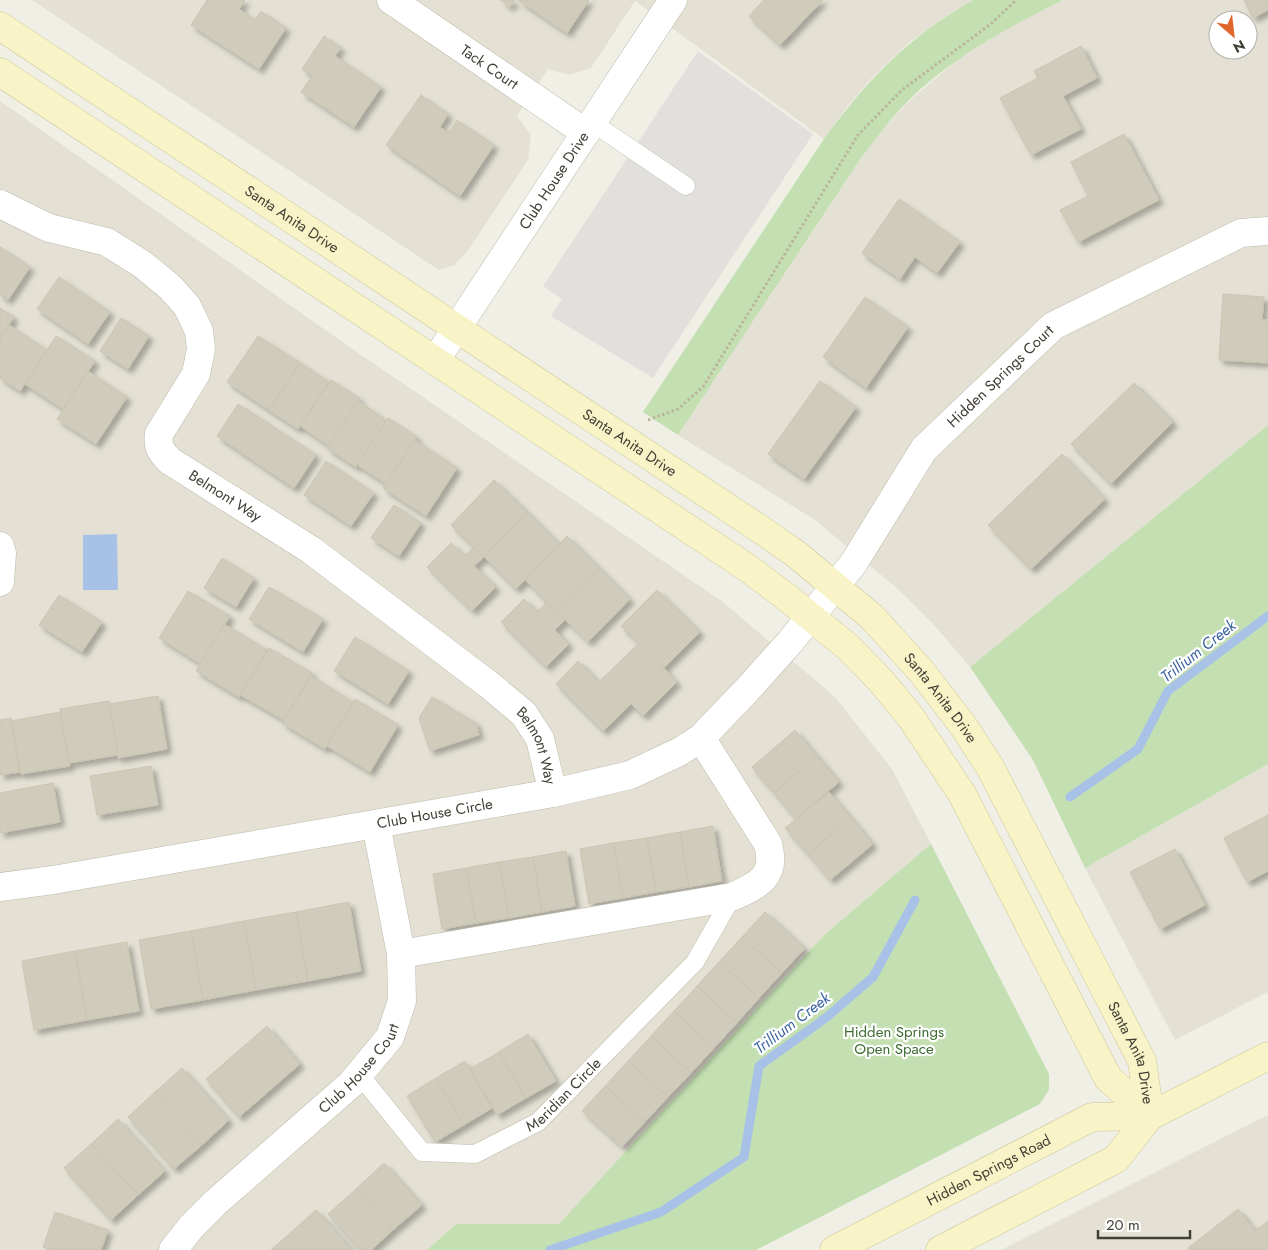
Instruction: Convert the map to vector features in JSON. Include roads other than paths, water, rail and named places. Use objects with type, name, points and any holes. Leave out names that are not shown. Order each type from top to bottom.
[{"type":"main road","name":"Santa Anita Drive","points":[[0,26],[796,554],[872,617],[921,670],[962,724],[990,767],[1142,1061],[1150,1116]]},
{"type":"main road","name":"Santa Anita Drive","points":[[0,72],[749,569],[786,596],[848,647],[881,681],[910,716],[962,794],[1108,1078],[1150,1116]]},
{"type":"main road","name":"Hidden Springs Road","points":[[940,1250],[1116,1159],[1150,1116],[1268,1056]]},
{"type":"main road","name":"Hidden Springs Road","points":[[834,1250],[1092,1118],[1150,1116]]},
{"type":"street","name":"Tack Court","points":[[391,0],[590,128]]},
{"type":"street","name":"Club House Drive","points":[[436,361],[673,0]]},
{"type":"street","name":"Belmont Way","points":[[0,204],[49,228],[107,242],[142,264],[170,287],[187,306],[199,331],[201,349],[196,374],[159,434],[157,443],[162,453],[170,461],[311,550],[488,684],[524,714],[540,739],[553,793]]},
{"type":"street","name":"Hidden Springs Court","points":[[811,617],[857,559],[924,450],[1053,326],[1241,233],[1268,231]]},
{"type":"street","points":[[0,546],[2,553],[0,582]]},
{"type":"street","name":"Club House Circle","points":[[0,887],[25,885],[553,793],[630,775],[679,752],[701,738],[747,690],[811,617]]},
{"type":"street","points":[[401,954],[732,897],[748,890],[763,879],[770,870],[772,857],[768,844],[701,738]]},
{"type":"street","name":"Club House Court","points":[[174,1250],[195,1222],[351,1084],[390,1037],[402,1001],[401,954],[376,824]]},
{"type":"lane","points":[[590,128],[686,186]]},
{"type":"lane","name":"Meridian Circle","points":[[359,1074],[422,1152],[475,1154],[538,1122],[695,962],[732,897]]},
{"type":"water","points":[[117,534],[118,590],[83,590],[83,535]]},
{"type":"waterway","name":"Trillium Creek","points":[[1070,797],[1138,749],[1168,691],[1268,616]]},
{"type":"waterway","name":"Trillium Creek","points":[[550,1250],[661,1212],[744,1157],[759,1066],[827,1017],[873,977],[915,900]]},
{"type":"park label","name":"Hidden Springs Open Space","points":[[894,1040]]}]
